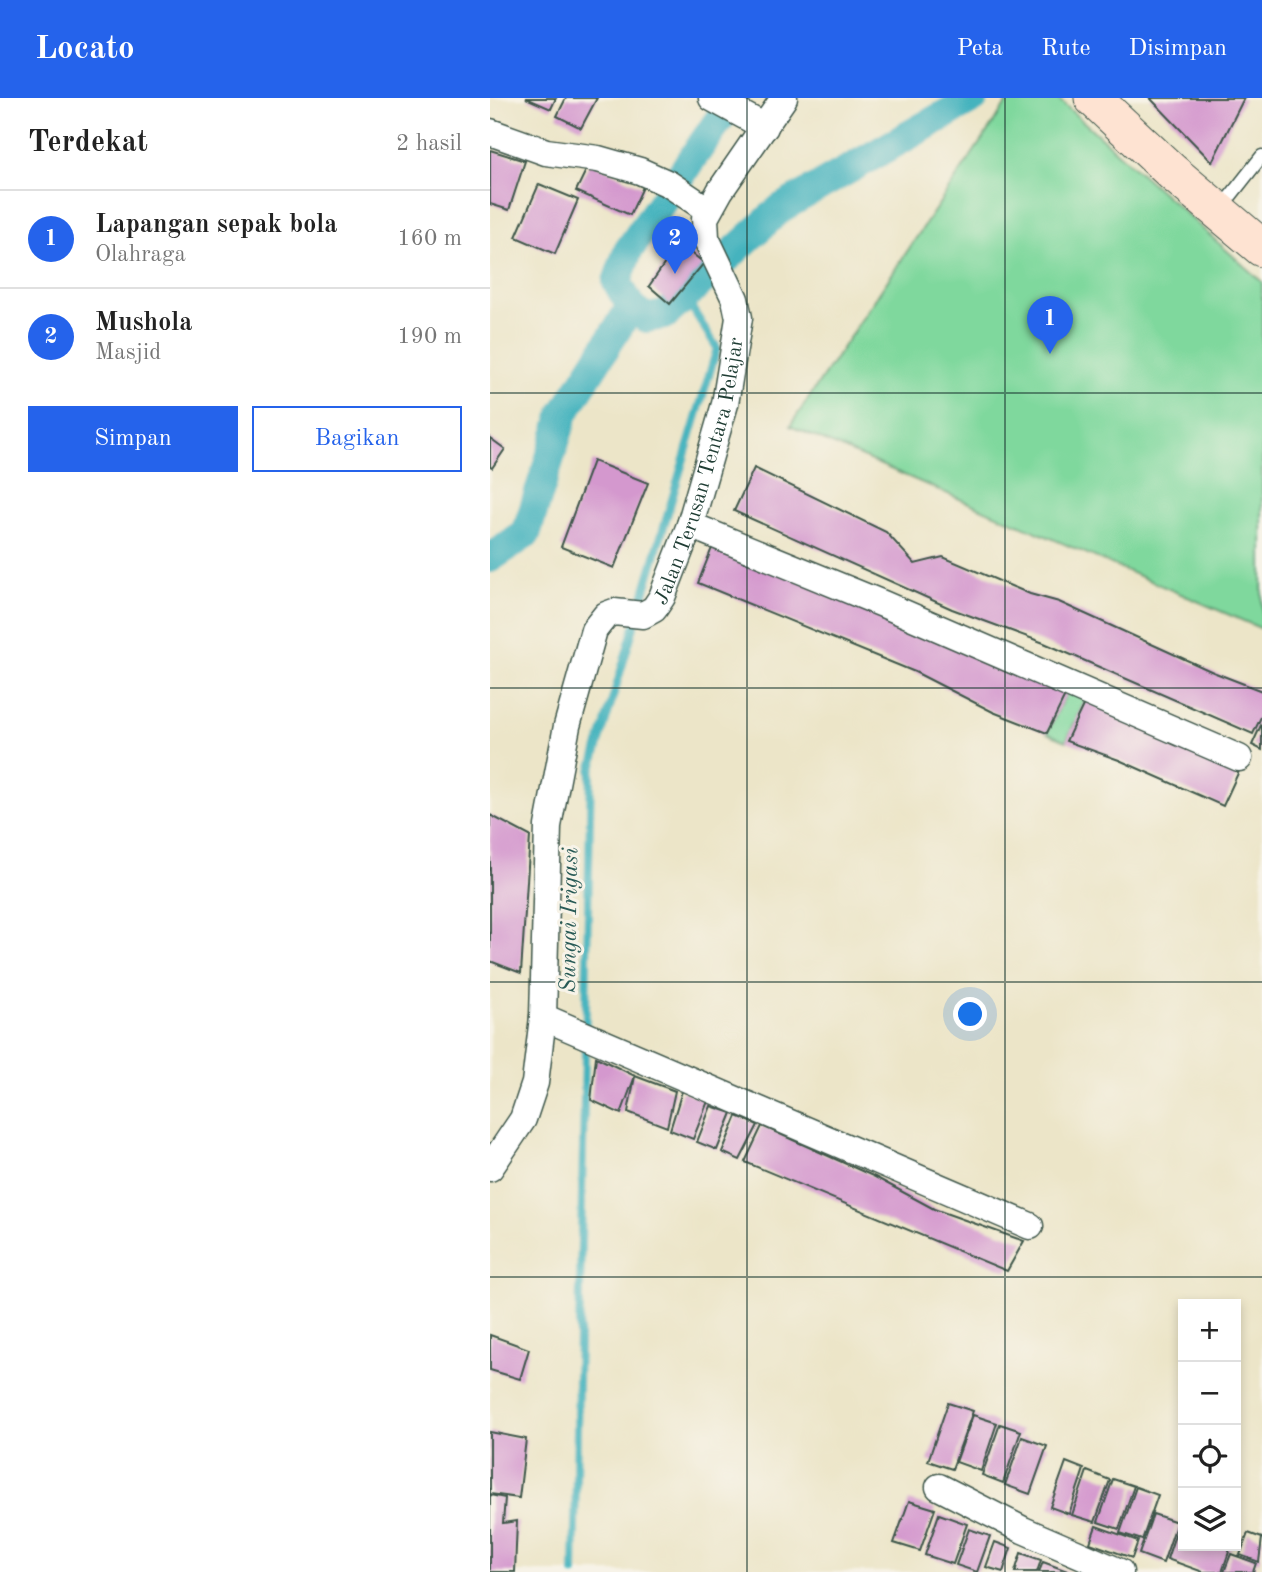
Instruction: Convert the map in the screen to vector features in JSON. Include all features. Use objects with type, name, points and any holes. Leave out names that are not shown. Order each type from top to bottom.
[{"type":"main road","points":[[1093,98],[1262,248]]},
{"type":"street","points":[[490,132],[547,152],[611,162],[669,184],[701,206],[758,123],[784,98]]},
{"type":"street","points":[[720,102],[758,123]]},
{"type":"street","name":"Jalan Terusan Tentara Pelajar","points":[[548,1019],[548,826],[567,726],[594,630],[600,620],[614,612],[643,615],[654,609],[662,597],[690,525],[725,404],[740,330],[734,299],[712,252],[701,206]]},
{"type":"street","points":[[690,525],[883,604],[1239,758]]},
{"type":"street","points":[[490,1168],[509,1143],[531,1102],[548,1019],[1030,1226]]},
{"type":"street","points":[[939,1487],[1023,1530],[1120,1572]]},
{"type":"lane","points":[[1218,211],[1262,156]]},
{"type":"green space","points":[[1010,98],[1057,98],[1262,282],[1262,629],[790,426]]},
{"type":"green space","points":[[1067,692],[1087,697],[1066,741],[1047,733]]},
{"type":"building","points":[[526,98],[556,98],[551,109]]},
{"type":"building","points":[[566,98],[597,98],[581,128],[557,116]]},
{"type":"building","points":[[1150,98],[1244,98],[1212,162]]},
{"type":"building","points":[[490,150],[525,161],[509,210],[490,204]]},
{"type":"building","points":[[590,162],[643,187],[630,215],[576,191]]},
{"type":"building","points":[[539,184],[578,200],[555,254],[516,237]]},
{"type":"building","points":[[679,243],[704,263],[670,304],[649,286]]},
{"type":"building","points":[[490,438],[505,449],[492,468],[490,467]]},
{"type":"building","points":[[593,461],[648,483],[614,568],[561,547]]},
{"type":"building","points":[[754,468],[886,532],[915,564],[943,557],[1030,594],[1059,602],[1213,672],[1262,691],[1262,715],[1253,734],[1044,643],[952,609],[734,511]]},
{"type":"building","points":[[714,543],[1067,692],[1047,733],[993,712],[915,672],[698,583]]},
{"type":"building","points":[[1087,697],[1239,771],[1223,806],[1119,760],[1066,741]]},
{"type":"building","points":[[1262,723],[1262,750],[1252,745]]},
{"type":"building","points":[[490,815],[530,836],[521,973],[490,961]]},
{"type":"building","points":[[596,1057],[635,1076],[621,1114],[591,1100]]},
{"type":"building","points":[[635,1076],[675,1091],[667,1127],[628,1112]]},
{"type":"building","points":[[682,1091],[708,1101],[693,1139],[670,1130]]},
{"type":"building","points":[[711,1106],[732,1113],[717,1150],[697,1142]]},
{"type":"building","points":[[737,1116],[758,1125],[740,1160],[722,1152]]},
{"type":"building","points":[[762,1126],[875,1177],[934,1209],[1024,1241],[1007,1271],[745,1162]]},
{"type":"building","points":[[490,1335],[529,1349],[520,1379],[490,1370]]},
{"type":"building","points":[[948,1403],[973,1411],[952,1469],[928,1461]]},
{"type":"building","points":[[973,1415],[997,1423],[981,1471],[956,1462]]},
{"type":"building","points":[[1000,1424],[1021,1431],[1003,1483],[982,1475]]},
{"type":"building","points":[[490,1432],[526,1439],[519,1498],[490,1494]]},
{"type":"building","points":[[1022,1437],[1047,1446],[1030,1494],[1005,1485]]},
{"type":"building","points":[[1066,1462],[1084,1469],[1069,1514],[1050,1507]]},
{"type":"building","points":[[1087,1471],[1110,1480],[1095,1522],[1072,1515]]},
{"type":"building","points":[[1113,1479],[1134,1486],[1119,1529],[1098,1522]]},
{"type":"building","points":[[1136,1487],[1158,1495],[1142,1540],[1120,1533]]},
{"type":"building","points":[[490,1495],[505,1498],[503,1523],[517,1521],[515,1572],[490,1572]]},
{"type":"building","points":[[909,1501],[935,1509],[920,1551],[894,1543]]},
{"type":"building","points":[[939,1514],[967,1524],[953,1564],[925,1555]]},
{"type":"building","points":[[1153,1514],[1177,1522],[1163,1563],[1139,1554]]},
{"type":"building","points":[[1096,1526],[1138,1541],[1132,1558],[1090,1543]]},
{"type":"building","points":[[1178,1526],[1178,1551],[1229,1551],[1222,1572],[1203,1572],[1167,1559]]},
{"type":"building","points":[[969,1529],[990,1536],[977,1572],[956,1565]]},
{"type":"building","points":[[1248,1533],[1262,1538],[1259,1562],[1240,1555]]},
{"type":"building","points":[[995,1542],[1011,1548],[1003,1572],[986,1567]]},
{"type":"building","points":[[1021,1553],[1041,1560],[1037,1572],[1015,1572]]},
{"type":"building","points":[[1231,1554],[1256,1563],[1253,1572],[1224,1572]]},
{"type":"building","points":[[1043,1562],[1070,1572],[1039,1572]]},
{"type":"waterway","points":[[490,558],[526,534],[564,413],[631,307],[617,282],[628,251],[734,98]]},
{"type":"waterway","points":[[631,307],[646,318],[665,315],[781,208],[974,98]]},
{"type":"waterway","name":"Sungai Irigasi","points":[[574,1572],[591,771],[717,348],[685,297]]},
{"type":"place","name":"Mushola","points":[[675,274]]},
{"type":"place","name":"Lapangan sepak bola","points":[[1050,354]]}]
